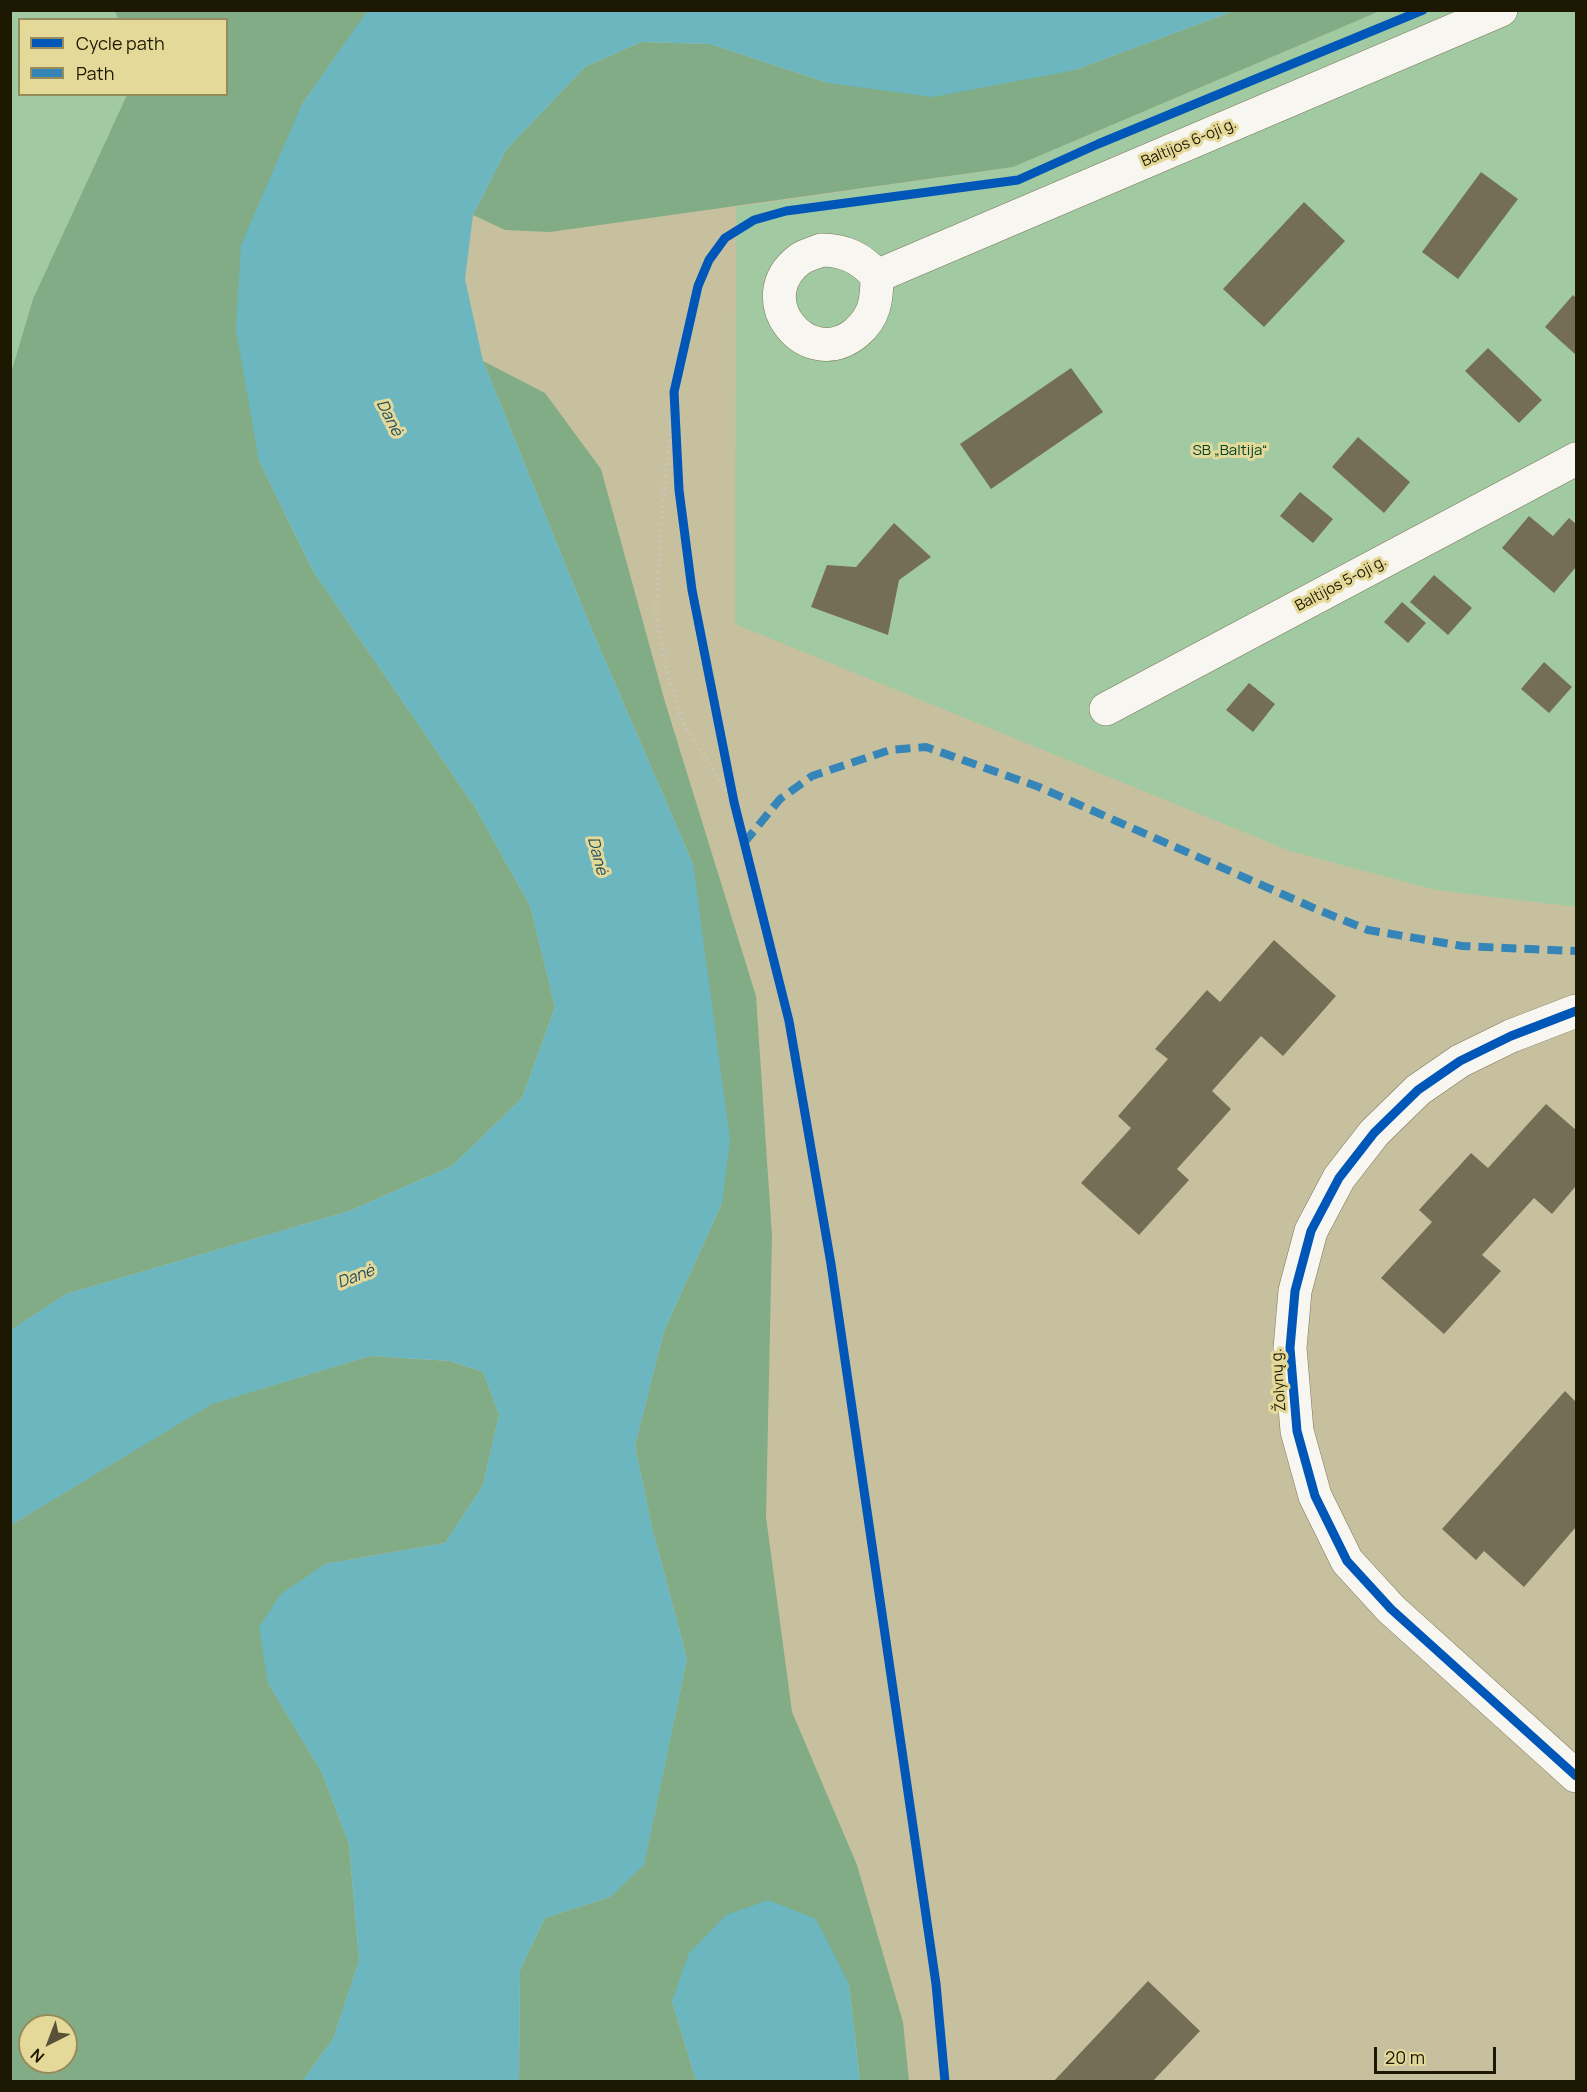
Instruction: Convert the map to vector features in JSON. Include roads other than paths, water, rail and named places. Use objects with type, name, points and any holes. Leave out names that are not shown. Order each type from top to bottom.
[{"type":"street","name":"Baltijos 6-oji g.","points":[[877,276],[1501,10]]},
{"type":"street","name":"Baltijos 5-oji g.","points":[[1106,709],[1576,459]]},
{"type":"street","name":"Žolynų g.","points":[[1576,1011],[1511,1036],[1460,1061],[1418,1090],[1374,1133],[1339,1178],[1311,1231],[1295,1291],[1290,1348],[1297,1431],[1315,1496],[1347,1561],[1391,1609],[1576,1776]]},
{"type":"water","name":"Danė","points":[[368,10],[1234,11],[1075,70],[933,97],[828,83],[710,44],[641,42],[585,67],[506,150],[473,215],[465,279],[483,361],[592,630],[693,864],[730,1140],[722,1203],[664,1331],[635,1446],[651,1523],[687,1659],[644,1865],[610,1897],[545,1918],[520,1970],[519,2081],[302,2081],[333,2039],[359,1961],[349,1844],[322,1773],[268,1683],[259,1627],[281,1594],[325,1564],[445,1543],[483,1485],[499,1415],[483,1372],[450,1361],[370,1356],[212,1404],[11,1525],[11,1330],[66,1294],[349,1211],[452,1166],[522,1098],[555,1007],[530,906],[475,807],[313,571],[259,461],[236,330],[241,245],[302,104]]},
{"type":"water","points":[[768,1900],[816,1919],[849,1984],[860,2081],[696,2081],[672,2001],[689,1953],[726,1915]]},
{"type":"park label","name":"SB „Baltija“","points":[[1230,451]]}]
